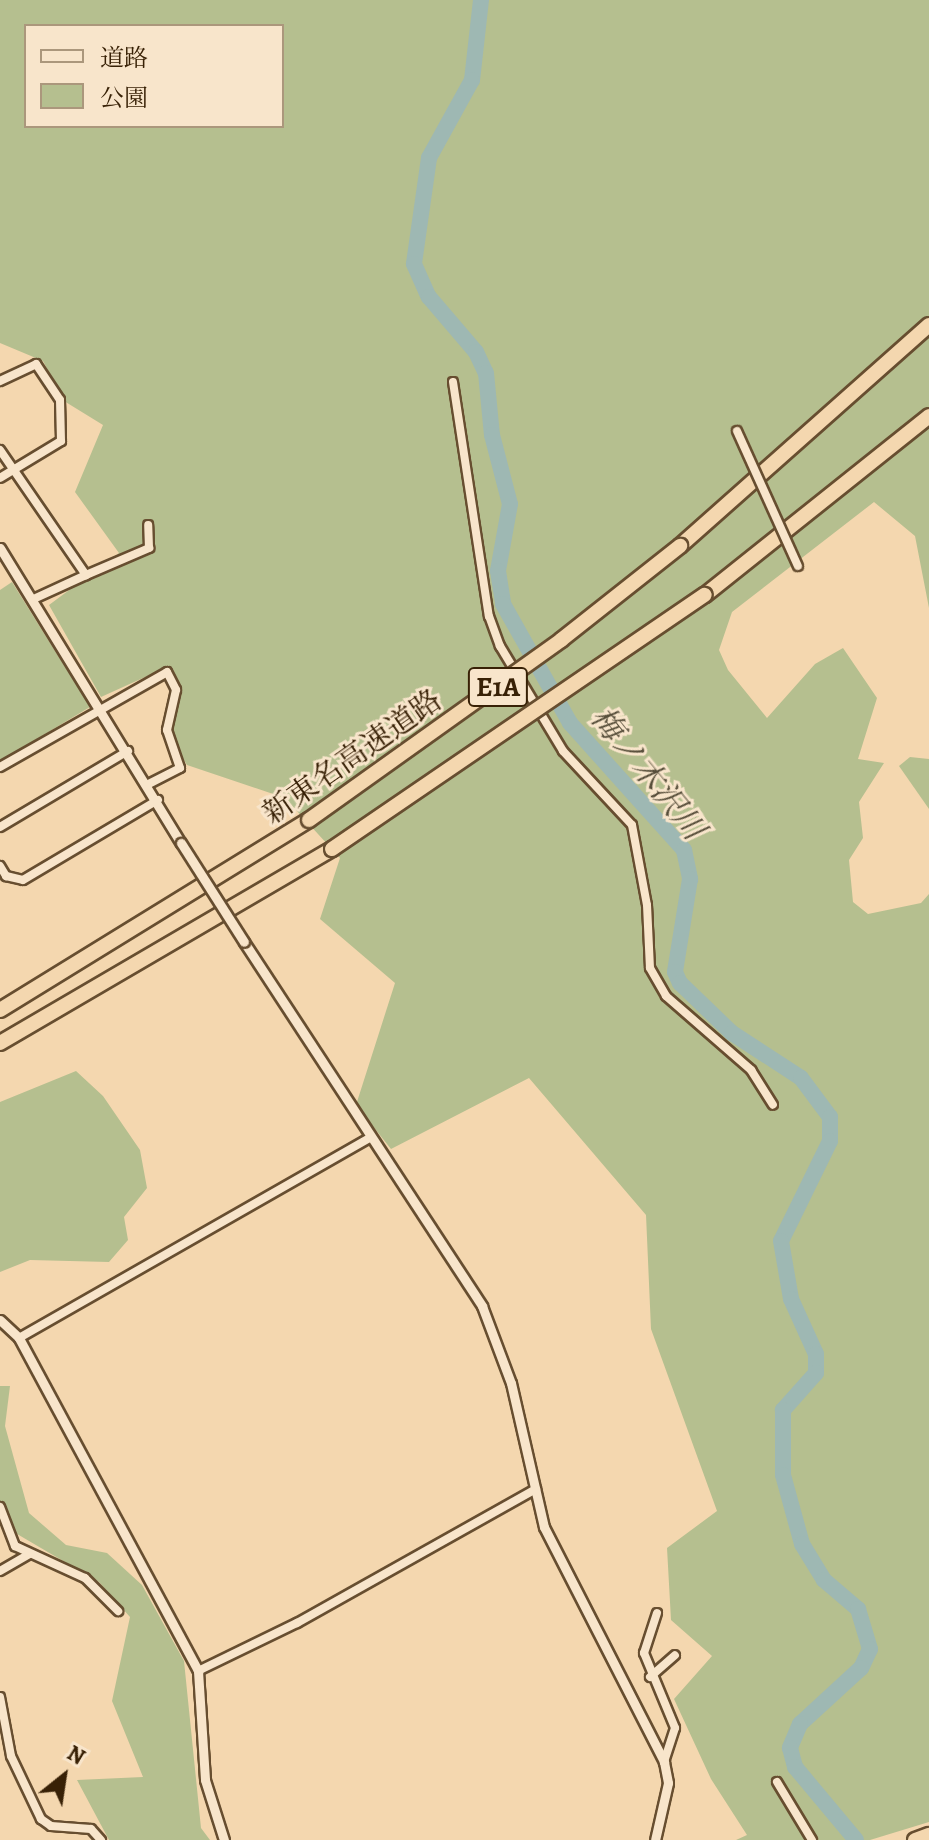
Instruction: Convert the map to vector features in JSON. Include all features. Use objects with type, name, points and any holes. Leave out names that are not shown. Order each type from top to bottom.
[{"type":"highway","name":"新東名高速道路","points":[[0,1010],[309,820],[561,640],[680,546],[929,325]]},
{"type":"highway","name":"新東名高速道路","points":[[0,1043],[332,849],[705,595],[929,416]]},
{"type":"highway","points":[[915,1840],[929,1835]]},
{"type":"street","points":[[0,381],[36,364],[60,400],[61,441],[0,478]]},
{"type":"street","points":[[453,382],[489,616],[500,646],[563,751],[632,825],[647,905],[650,968],[666,996],[751,1070],[773,1105]]},
{"type":"street","points":[[737,431],[798,566]]},
{"type":"street","points":[[0,450],[16,469],[86,575]]},
{"type":"street","points":[[36,598],[149,548],[148,525]]},
{"type":"street","points":[[0,548],[36,598],[149,784],[181,843],[482,1306],[501,1349],[544,1527],[664,1762],[668,1783],[655,1840]]},
{"type":"street","points":[[0,767],[167,672],[176,690],[167,730],[180,768],[149,784]]},
{"type":"street","points":[[0,827],[128,751]]},
{"type":"street","points":[[0,866],[6,876],[23,880],[158,800]]},
{"type":"street","points":[[19,1338],[370,1138]]},
{"type":"street","points":[[0,1320],[19,1338],[198,1671],[207,1794],[224,1840]]},
{"type":"street","points":[[198,1671],[297,1623],[536,1489]]},
{"type":"street","points":[[0,1507],[15,1546],[85,1578],[118,1611]]},
{"type":"street","points":[[0,1571],[29,1554]]},
{"type":"street","points":[[657,1613],[645,1641],[650,1677],[675,1728],[664,1762]]},
{"type":"street","points":[[650,1677],[675,1655]]},
{"type":"street","points":[[0,1697],[11,1756],[41,1819],[51,1826],[91,1829],[101,1840]]},
{"type":"street","points":[[777,1782],[812,1840]]},
{"type":"green space","points":[[0,0],[929,0],[929,608],[915,536],[874,502],[732,612],[719,650],[728,670],[767,718],[815,664],[843,648],[877,698],[858,759],[884,763],[859,802],[863,838],[849,860],[853,902],[868,914],[921,903],[929,894],[929,1822],[870,1840],[736,1840],[747,1835],[711,1779],[674,1699],[712,1656],[671,1620],[667,1548],[717,1511],[651,1329],[646,1215],[529,1078],[391,1149],[356,1105],[395,983],[320,919],[340,858],[285,798],[187,765],[165,729],[176,690],[165,668],[101,697],[49,605],[119,553],[75,492],[103,425],[64,401],[43,361],[0,343]]},
{"type":"green space","points":[[12,582],[90,707],[0,761],[0,590]]},
{"type":"green space","points":[[910,757],[929,759],[929,809],[899,766]]},
{"type":"green space","points":[[76,1071],[103,1096],[140,1150],[147,1188],[124,1217],[128,1240],[109,1262],[30,1260],[0,1272],[0,1102]]},
{"type":"green space","points":[[0,1386],[10,1386],[5,1426],[29,1513],[66,1545],[107,1553],[142,1585],[184,1661],[201,1828],[210,1840],[109,1840],[77,1780],[143,1777],[112,1701],[130,1617],[99,1582],[0,1524]]},
{"type":"waterway","name":"梅ノ木沢川","points":[[481,0],[472,80],[429,158],[414,264],[429,297],[476,352],[486,373],[492,435],[510,504],[498,571],[503,604],[570,723],[684,850],[690,879],[675,972],[680,983],[732,1033],[801,1078],[830,1117],[830,1141],[781,1241],[791,1299],[816,1354],[816,1373],[783,1410],[783,1475],[802,1544],[824,1580],[858,1609],[870,1649],[861,1668],[800,1724],[790,1748],[795,1767],[856,1840]]}]
